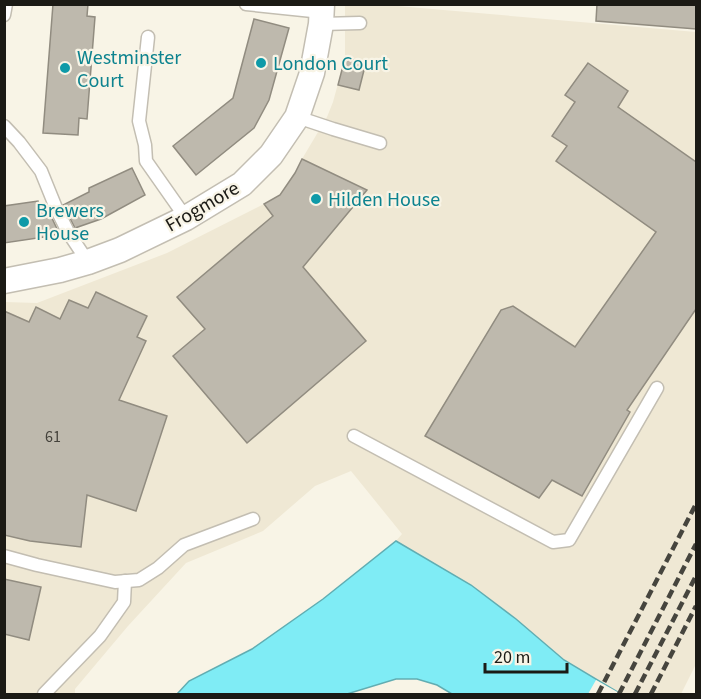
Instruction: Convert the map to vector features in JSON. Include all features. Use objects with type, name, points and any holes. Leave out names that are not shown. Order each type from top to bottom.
[{"type":"street","name":"Frogmore","points":[[4,281],[88,262],[120,250],[186,218],[242,184],[271,155],[297,117],[312,73],[322,13]]},
{"type":"lane","points":[[4,15],[6,4]]},
{"type":"lane","points":[[246,4],[322,13],[360,23]]},
{"type":"lane","points":[[148,37],[139,121],[146,161],[186,218]]},
{"type":"lane","points":[[297,117],[380,143]]},
{"type":"lane","points":[[4,126],[41,171],[64,224],[88,262]]},
{"type":"lane","points":[[354,436],[554,542],[569,540],[657,388]]},
{"type":"lane","points":[[4,556],[115,582],[139,580],[158,568],[184,545],[253,519]]},
{"type":"lane","points":[[44,694],[100,636],[124,602],[125,581]]},
{"type":"shaded area","points":[[345,5],[386,5],[696,32],[696,664],[681,694],[621,694],[564,660],[471,585],[396,541],[402,534],[351,471],[315,486],[263,531],[186,563],[128,626],[75,689],[75,694],[5,694],[5,302],[37,303],[167,253],[280,195],[327,117],[333,102],[345,58]]},
{"type":"water","points":[[396,541],[471,585],[564,660],[621,694],[452,694],[437,685],[417,679],[396,679],[347,694],[177,694],[189,681],[252,649],[323,599]]},
{"type":"pier","points":[[596,680],[621,694],[588,694]]},
{"type":"building","name":"Westminster Court","points":[[53,4],[88,4],[87,16],[95,17],[87,119],[79,118],[78,135],[43,133]]},
{"type":"building","points":[[597,4],[696,4],[696,29],[596,21]]},
{"type":"building","name":"London Court","points":[[254,19],[289,28],[269,100],[254,128],[196,175],[173,146],[233,98]]},
{"type":"building","points":[[345,58],[366,62],[359,90],[338,85]]},
{"type":"building","points":[[588,63],[628,91],[618,107],[696,162],[696,309],[627,410],[630,412],[582,496],[552,480],[539,498],[425,436],[501,310],[513,306],[575,347],[656,232],[556,161],[567,146],[552,136],[575,102],[565,95]]},
{"type":"building","points":[[302,159],[367,190],[303,267],[366,341],[247,443],[173,356],[205,329],[177,297],[273,216],[264,204],[280,195]]},
{"type":"building","points":[[132,168],[145,195],[101,219],[75,228],[63,205],[89,192],[89,188]]},
{"type":"building","name":"Brewers House","points":[[38,201],[42,215],[49,212],[59,233],[4,243],[4,206]]},
{"type":"building","points":[[96,292],[147,316],[137,337],[146,341],[119,400],[167,416],[136,511],[87,495],[81,547],[30,541],[4,535],[4,311],[29,322],[36,307],[60,319],[69,300],[88,308]]},
{"type":"building","points":[[4,579],[41,587],[29,640],[4,634]]},
{"type":"railway","points":[[598,694],[696,504]]},
{"type":"railway","points":[[619,694],[696,544]]},
{"type":"railway","points":[[635,694],[696,576]]},
{"type":"railway","points":[[651,694],[696,606]]},
{"type":"place","name":"London Court","points":[[261,63]]},
{"type":"place","name":"Westminster Court","points":[[65,68]]},
{"type":"place","name":"Hilden House","points":[[316,199]]},
{"type":"place","name":"Brewers House","points":[[24,222]]}]
